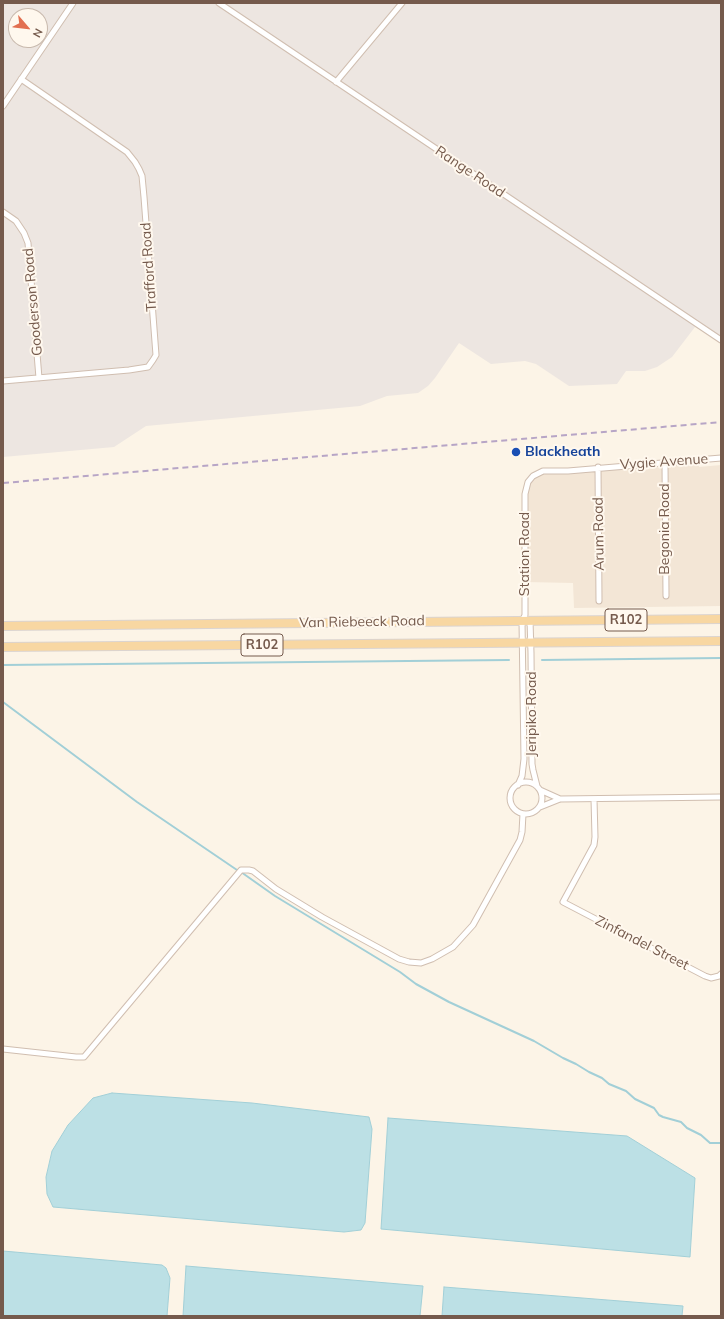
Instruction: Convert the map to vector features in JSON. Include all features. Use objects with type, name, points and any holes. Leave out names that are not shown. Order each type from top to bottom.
[{"type":"main road","name":"Van Riebeeck Road","points":[[3,626],[721,618]]},
{"type":"main road","name":"Van Riebeeck Road","points":[[3,647],[721,641]]},
{"type":"street","points":[[3,106],[73,3]]},
{"type":"street","name":"Range Road","points":[[218,3],[721,340]]},
{"type":"street","points":[[336,82],[402,3]]},
{"type":"street","name":"Trafford Road","points":[[3,381],[148,367],[156,355],[144,197],[142,176],[139,169],[127,152],[21,79]]},
{"type":"street","name":"Gooderson Road","points":[[3,212],[16,221],[24,233],[28,243],[39,378]]},
{"type":"street","name":"Vygie Avenue","points":[[525,494],[528,482],[533,476],[540,472],[721,458]]},
{"type":"street","name":"Begonia Road","points":[[665,462],[666,596]]},
{"type":"street","name":"Arum Road","points":[[598,467],[600,601]]},
{"type":"street","name":"Station Road","points":[[525,494],[526,619]]},
{"type":"street","name":"Jeripiko Road","points":[[526,619],[531,642],[532,764],[539,788]]},
{"type":"street","name":"Jeripiko Road","points":[[518,784],[522,776],[524,759],[522,642],[526,619]]},
{"type":"street","points":[[560,799],[528,782],[518,784],[512,792],[510,800],[515,810],[523,814],[532,813],[540,807],[560,799],[721,797]]},
{"type":"street","points":[[539,788],[543,798],[540,807]]},
{"type":"street","name":"Zinfandel Street","points":[[594,799],[594,844],[563,902],[705,976],[711,978],[721,974]]},
{"type":"street","points":[[3,1049],[79,1058],[84,1057],[241,870],[253,871],[276,889],[322,918],[387,953],[408,962],[421,963],[432,959],[454,947],[473,925],[520,840],[523,814]]},
{"type":"shaded area","points":[[3,3],[721,3],[721,342],[695,327],[672,357],[657,367],[645,371],[626,371],[617,384],[569,386],[536,364],[525,361],[491,364],[459,343],[435,378],[428,386],[418,393],[387,396],[360,406],[146,426],[114,447],[3,457]]},
{"type":"shaded area","points":[[699,461],[699,467],[721,465],[721,606],[574,608],[573,583],[526,582],[526,509],[529,482],[540,473]]},
{"type":"water","points":[[112,1093],[252,1103],[369,1117],[372,1129],[365,1223],[361,1230],[344,1232],[53,1207],[47,1194],[46,1177],[52,1151],[68,1125],[93,1098]]},
{"type":"water","points":[[388,1118],[627,1136],[695,1178],[690,1257],[381,1229]]},
{"type":"water","points":[[3,1251],[162,1265],[166,1268],[170,1278],[167,1316],[3,1316]]},
{"type":"water","points":[[186,1266],[423,1286],[420,1316],[183,1316]]},
{"type":"water","points":[[444,1287],[683,1306],[682,1316],[442,1316]]},
{"type":"waterway","points":[[542,660],[721,658]]},
{"type":"waterway","points":[[3,665],[509,660]]},
{"type":"waterway","points":[[3,702],[137,802],[237,870]]},
{"type":"waterway","points":[[241,872],[275,896],[400,972],[416,984],[449,1002],[534,1041],[602,1078],[609,1084],[626,1091],[635,1099],[654,1108],[659,1115],[681,1122],[687,1128],[701,1135],[710,1143],[721,1143]]},
{"type":"railway","points":[[3,483],[721,422]]},
{"type":"place","name":"Blackheath","points":[[516,452]]}]
